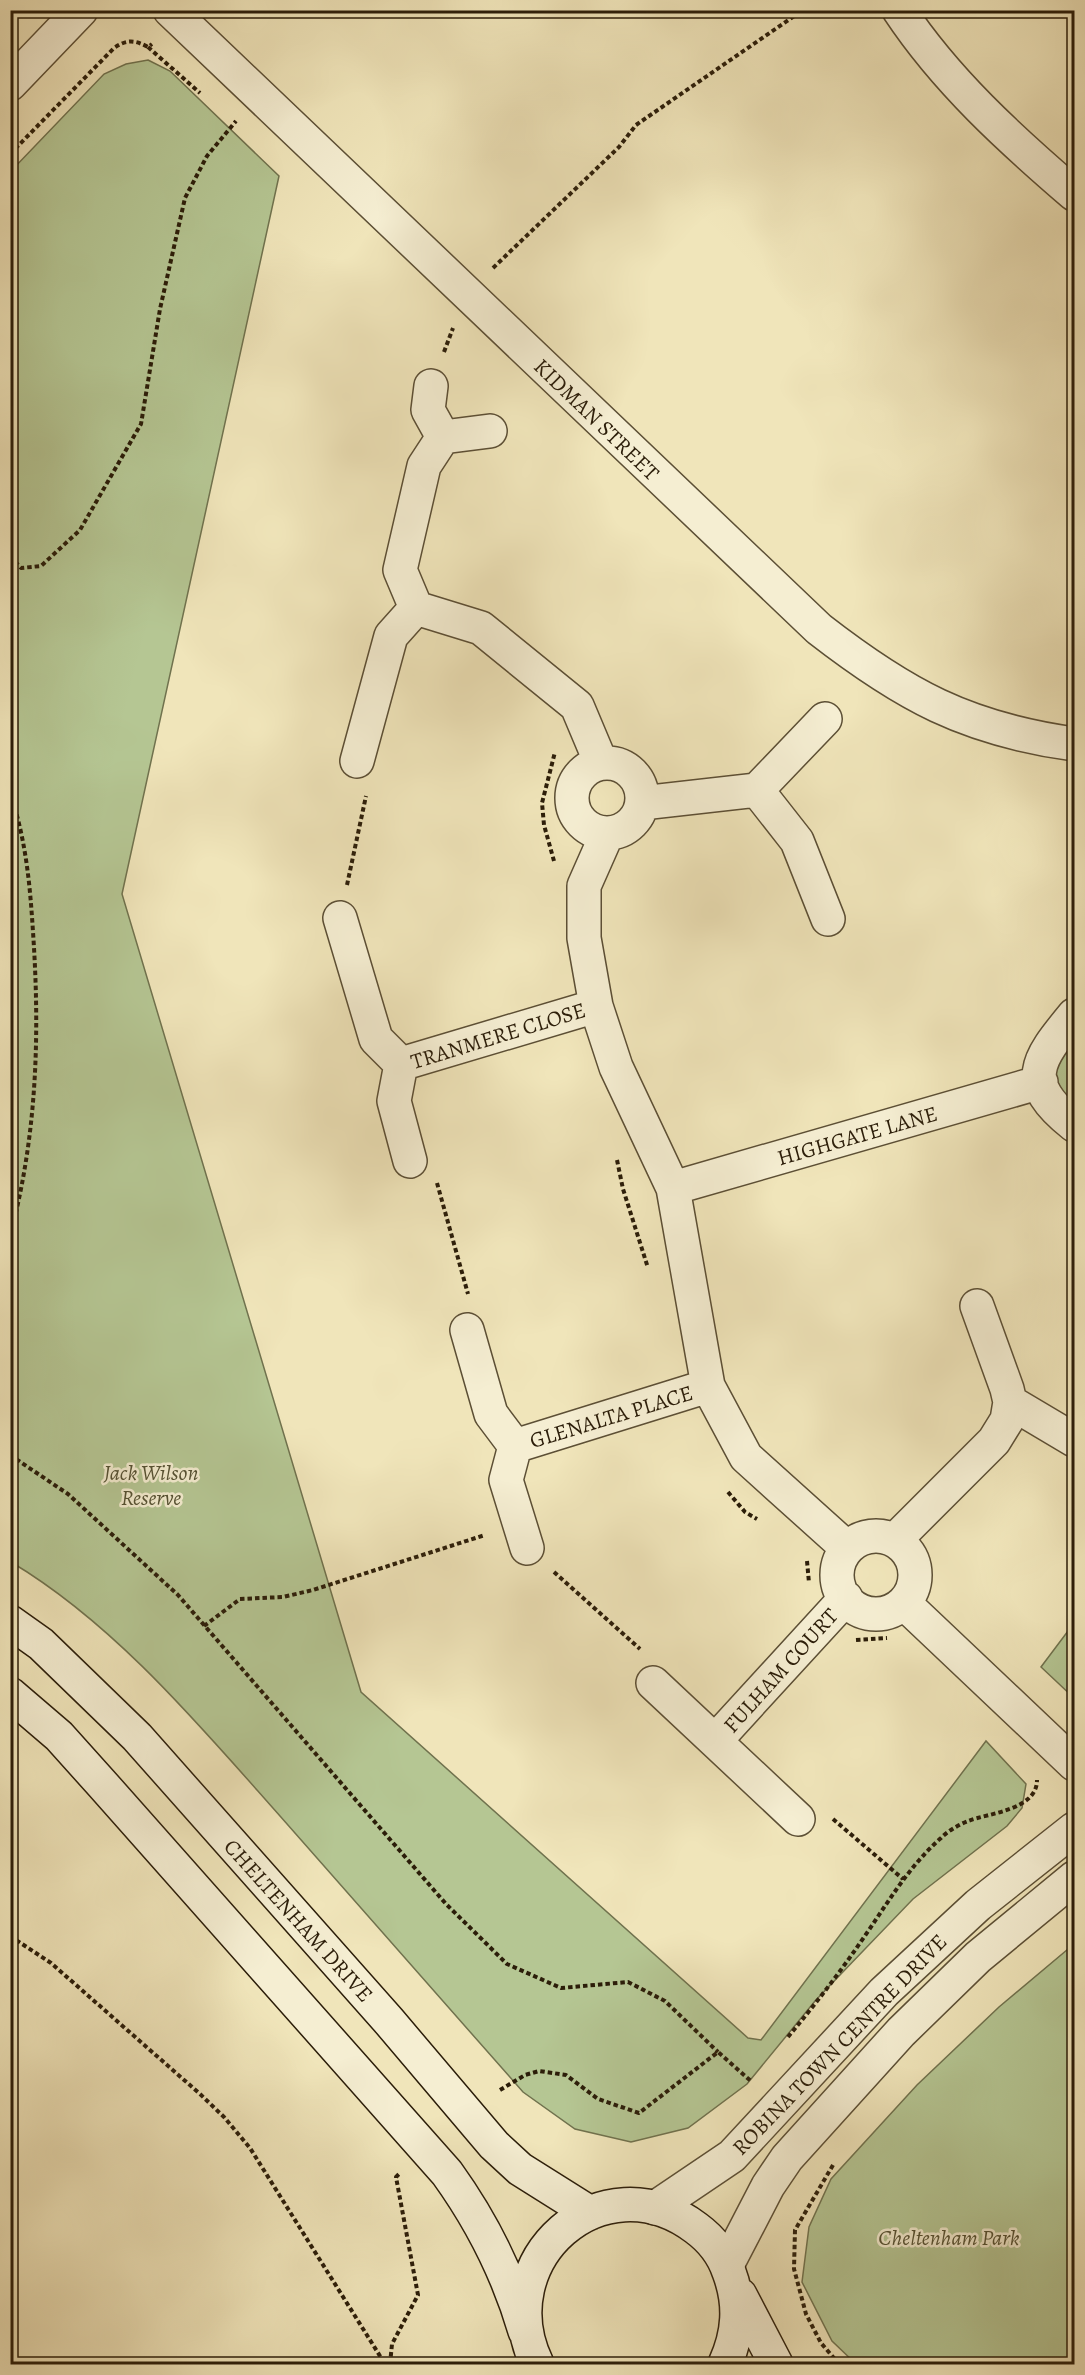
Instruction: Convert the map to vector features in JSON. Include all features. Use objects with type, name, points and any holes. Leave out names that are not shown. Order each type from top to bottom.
[{"type":"street","points":[[10,84],[81,10]]},
{"type":"street","points":[[899,10],[936,62],[975,104],[1074,194]]},
{"type":"street","name":"KIDMAN STREET","points":[[174,14],[769,584],[819,629],[869,668],[912,694],[958,716],[1024,737],[1074,744]]},
{"type":"street","points":[[431,386],[428,410],[442,437]]},
{"type":"street","points":[[416,608],[400,570],[424,466],[442,437],[490,430]]},
{"type":"street","points":[[416,608],[481,628],[577,706],[601,763]]},
{"type":"street","points":[[357,761],[391,636],[416,608]]},
{"type":"street","points":[[642,803],[757,790],[825,719]]},
{"type":"street","points":[[601,763],[626,768],[636,779],[641,790],[642,803],[638,815],[630,825],[620,831],[607,834],[594,831],[582,823],[574,813],[571,796],[574,783],[582,773],[601,763]]},
{"type":"street","points":[[757,790],[798,841],[828,919]]},
{"type":"street","points":[[607,834],[584,886],[584,938],[596,1006],[616,1067],[673,1188],[708,1386],[746,1457],[848,1548]]},
{"type":"street","name":"TRANMERE CLOSE","points":[[340,918],[376,1039],[401,1064]]},
{"type":"street","name":"TRANMERE CLOSE","points":[[401,1064],[596,1006]]},
{"type":"street","points":[[1074,1015],[1041,1058],[1041,1082],[1049,1103],[1074,1125]]},
{"type":"street","name":"TRANMERE CLOSE","points":[[401,1064],[394,1101],[410,1161]]},
{"type":"street","name":"HIGHGATE LANE","points":[[673,1188],[1041,1082]]},
{"type":"street","points":[[895,1540],[994,1441],[1007,1420],[1010,1402],[977,1306]]},
{"type":"street","name":"GLENALTA PLACE","points":[[467,1330],[491,1414],[515,1446]]},
{"type":"street","name":"GLENALTA PLACE","points":[[515,1446],[708,1386]]},
{"type":"street","points":[[1010,1402],[1074,1440]]},
{"type":"street","name":"GLENALTA PLACE","points":[[515,1446],[506,1480],[523,1536]]},
{"type":"street","points":[[879,1535],[895,1540],[907,1551],[914,1570],[913,1587],[904,1603],[893,1610],[874,1613],[855,1607],[846,1598],[838,1579],[838,1565],[848,1548],[866,1537],[879,1535]]},
{"type":"street","name":"FULHAM COURT","points":[[715,1741],[846,1598]]},
{"type":"street","points":[[904,1603],[1074,1764]]},
{"type":"street","name":"CHELTENHAM DRIVE","points":[[10,1622],[41,1644],[137,1737],[388,2020],[494,2145],[520,2169],[590,2213]]},
{"type":"street","name":"FULHAM COURT","points":[[653,1683],[798,1819]]},
{"type":"street","points":[[10,1694],[74,1752],[447,2174],[488,2237],[504,2268],[527,2350]]},
{"type":"street","name":"ROBINA TOWN CENTRE DRIVE","points":[[655,2208],[732,2156],[893,1984],[978,1905],[1074,1829]]},
{"type":"street","name":"ROBINA TOWN CENTRE DRIVE","points":[[730,2272],[768,2186],[787,2158],[901,2032],[978,1957],[1074,1878]]},
{"type":"street","points":[[527,2350],[524,2298],[533,2268],[562,2229],[590,2213],[622,2206],[655,2208],[679,2217],[711,2241],[730,2272],[776,2364]]},
{"type":"street","points":[[725,2364],[737,2327],[738,2312],[730,2272]]},
{"type":"path","points":[[431,386],[466,294],[619,147],[636,125],[804,10]]},
{"type":"path","points":[[148,47],[174,14]]},
{"type":"path","points":[[10,154],[114,48],[124,41],[139,42],[148,47],[208,100]]},
{"type":"path","points":[[10,556],[21,568],[41,566],[80,530],[141,424],[160,309],[185,198],[207,156],[258,94]]},
{"type":"path","points":[[226,115],[234,123]]},
{"type":"path","points":[[554,873],[542,803],[555,758],[556,738],[560,728],[582,717]]},
{"type":"path","points":[[340,918],[368,789],[357,761]]},
{"type":"path","points":[[10,793],[18,817],[29,874],[36,975],[37,1064],[30,1142],[10,1236]]},
{"type":"path","points":[[616,1156],[623,1189],[649,1272]]},
{"type":"path","points":[[410,1161],[435,1177],[475,1318],[467,1330]]},
{"type":"path","points":[[10,1455],[68,1494],[106,1526],[178,1595],[446,1904],[507,1964],[561,1988],[628,1982],[665,2001],[757,2087]]},
{"type":"path","points":[[204,1626],[240,1599],[283,1597],[523,1536],[639,1649],[653,1683]]},
{"type":"path","points":[[850,1641],[884,1637],[893,1640]]},
{"type":"path","points":[[787,2039],[829,1986],[903,1879],[945,1834],[965,1822],[1007,1810],[1028,1800],[1037,1788],[1037,1777],[1033,1772]]},
{"type":"path","points":[[798,1819],[826,1814],[903,1879]]},
{"type":"path","points":[[10,1936],[51,1963],[224,2117],[250,2148],[385,2364]]},
{"type":"path","points":[[500,2090],[525,2075],[539,2071],[567,2075],[598,2099],[639,2113],[718,2052]]},
{"type":"path","points":[[752,2082],[759,2073]]},
{"type":"path","points":[[837,2158],[795,2230],[794,2269],[806,2314],[822,2343],[839,2364]]},
{"type":"path","points":[[390,2364],[392,2344],[418,2295],[396,2177],[402,2171]]},
{"type":"green space","name":"Jack Wilson Reserve","points":[[148,60],[170,71],[279,176],[122,894],[361,1692],[748,2038],[761,2040],[986,1741],[1026,1784],[1022,1808],[1007,1826],[913,1899],[815,2001],[747,2084],[688,2128],[631,2142],[575,2129],[523,2092],[187,1712],[121,1646],[86,1615],[11,1562],[11,171],[104,74],[126,64]]},
{"type":"green space","points":[[1074,1035],[1074,1107],[1059,1085],[1055,1071],[1056,1064]]},
{"type":"green space","points":[[1074,1623],[1074,1698],[1041,1667]]},
{"type":"green space","name":"Cheltenham Park","points":[[1074,1944],[1074,2364],[856,2364],[832,2341],[802,2282],[809,2227],[831,2179],[917,2085],[999,2007]]}]
